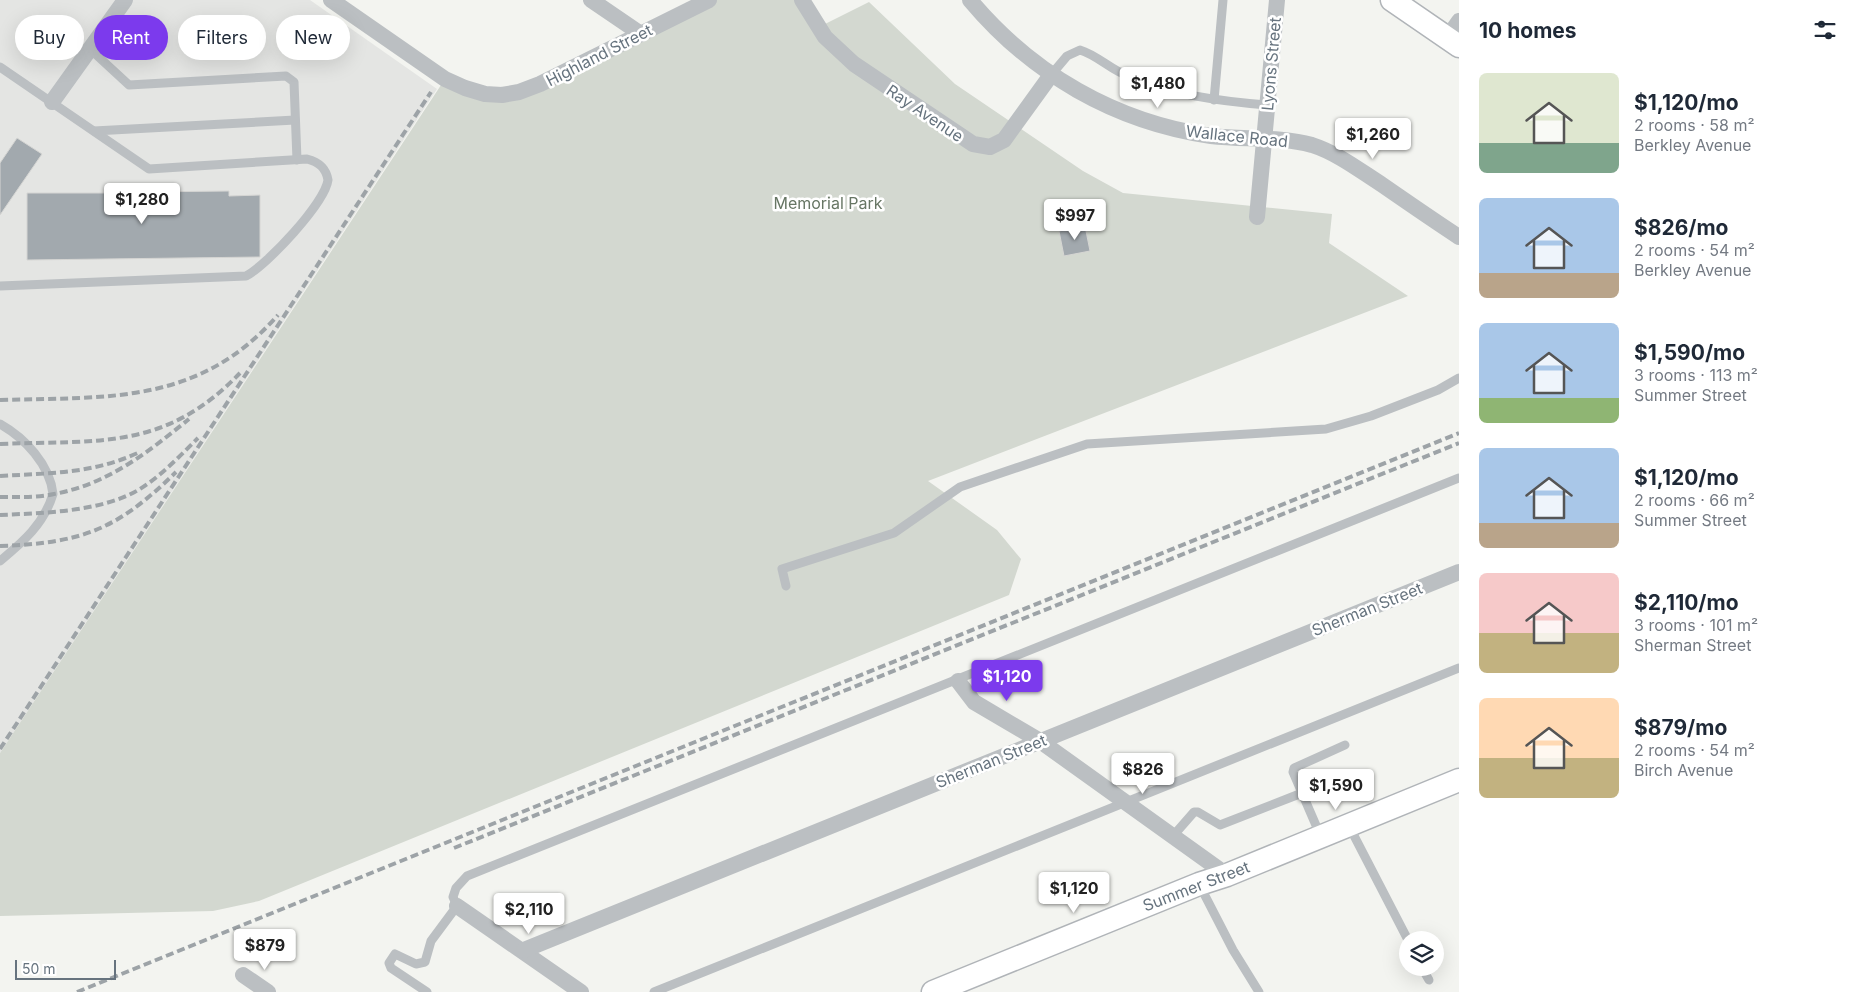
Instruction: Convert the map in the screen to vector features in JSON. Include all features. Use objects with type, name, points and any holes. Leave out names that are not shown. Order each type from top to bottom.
[{"type":"street","points":[[52,102],[125,0]]},
{"type":"street","name":"Highland Street","points":[[331,0],[445,79],[484,94],[511,93],[540,84],[709,0]]},
{"type":"street","points":[[591,0],[641,34]]},
{"type":"street","name":"Ray Avenue","points":[[802,0],[824,37],[854,64],[973,144],[990,146],[1004,140],[1051,75]]},
{"type":"street","name":"Wallace Road","points":[[970,0],[991,25],[1051,75],[1117,111],[1152,124],[1216,136],[1296,142],[1327,151],[1347,162],[1459,237]]},
{"type":"street","name":"Lyons Street","points":[[1257,217],[1277,0]]},
{"type":"street","points":[[1392,0],[1455,35]]},
{"type":"street","name":"Sherman Street","points":[[524,950],[1459,572]]},
{"type":"street","points":[[958,681],[974,702],[1040,741],[1227,875]]},
{"type":"street","name":"Summer Street","points":[[933,992],[1199,884],[1321,838],[1459,780]]},
{"type":"street","points":[[457,906],[524,950],[582,992]]},
{"type":"street","points":[[244,975],[268,992]]},
{"type":"lane","points":[[1214,100],[1223,0]]},
{"type":"lane","points":[[90,49],[129,85],[286,76],[294,82],[297,160]]},
{"type":"lane","points":[[1051,75],[1066,56],[1080,50],[1109,68],[1148,84],[1174,92],[1214,100],[1267,105]]},
{"type":"lane","points":[[0,67],[149,168],[297,160],[314,161],[323,168],[328,180],[325,193],[304,220],[260,267],[246,276],[0,286]]},
{"type":"lane","points":[[94,130],[295,120]]},
{"type":"lane","points":[[786,586],[782,569],[894,533],[960,487],[987,480],[1088,444],[1326,429],[1371,416],[1438,390],[1459,378]]},
{"type":"lane","points":[[0,424],[16,434],[44,467],[53,494],[40,522],[22,543],[0,560]]},
{"type":"lane","points":[[426,992],[391,968],[390,958],[395,954],[416,964],[425,962],[431,941],[457,906],[454,902],[454,892],[467,876],[862,716],[958,681],[1459,478]]},
{"type":"lane","points":[[654,992],[1459,668]]},
{"type":"lane","points":[[1321,838],[1293,772],[1294,768],[1345,745]]},
{"type":"lane","points":[[1173,836],[1194,812],[1198,812],[1220,825],[1302,793]]},
{"type":"lane","points":[[1349,826],[1403,931]]},
{"type":"lane","points":[[1199,884],[1233,950],[1259,992]]},
{"type":"lane","points":[[1427,976],[1429,980]]},
{"type":"shaded area","points":[[0,0],[310,0],[331,15],[276,15],[276,60],[350,60],[350,28],[437,89],[0,753]]},
{"type":"green space","name":"Memorial Park","points":[[709,0],[802,0],[817,28],[869,2],[955,84],[1083,171],[1123,193],[1332,214],[1329,243],[1408,296],[928,481],[997,530],[1021,559],[1009,595],[259,901],[213,911],[0,916],[0,753],[445,79],[502,95]]},
{"type":"building","points":[[17,138],[42,154],[0,215],[0,163]]},
{"type":"building","points":[[106,184],[141,184],[141,192],[229,191],[229,196],[260,195],[260,257],[27,260],[27,193],[106,193]]},
{"type":"building","points":[[1085,226],[1090,251],[1064,256],[1059,231]]},
{"type":"railway","points":[[0,749],[431,92]]},
{"type":"railway","points":[[0,400],[115,396],[150,390],[184,381],[216,366],[248,344],[278,315]]},
{"type":"railway","points":[[0,444],[100,440],[129,436],[157,429],[185,416],[212,398],[240,373]]},
{"type":"railway","points":[[0,497],[47,495],[92,483],[126,466],[158,444],[189,419]]},
{"type":"railway","points":[[77,992],[1459,433]]},
{"type":"railway","points":[[0,515],[72,510],[125,497],[156,478],[198,438]]},
{"type":"railway","points":[[454,848],[1459,443]]},
{"type":"railway","points":[[0,476],[71,471],[105,465],[140,452]]},
{"type":"railway","points":[[0,546],[54,541],[76,537],[97,530],[135,508],[176,472]]}]
